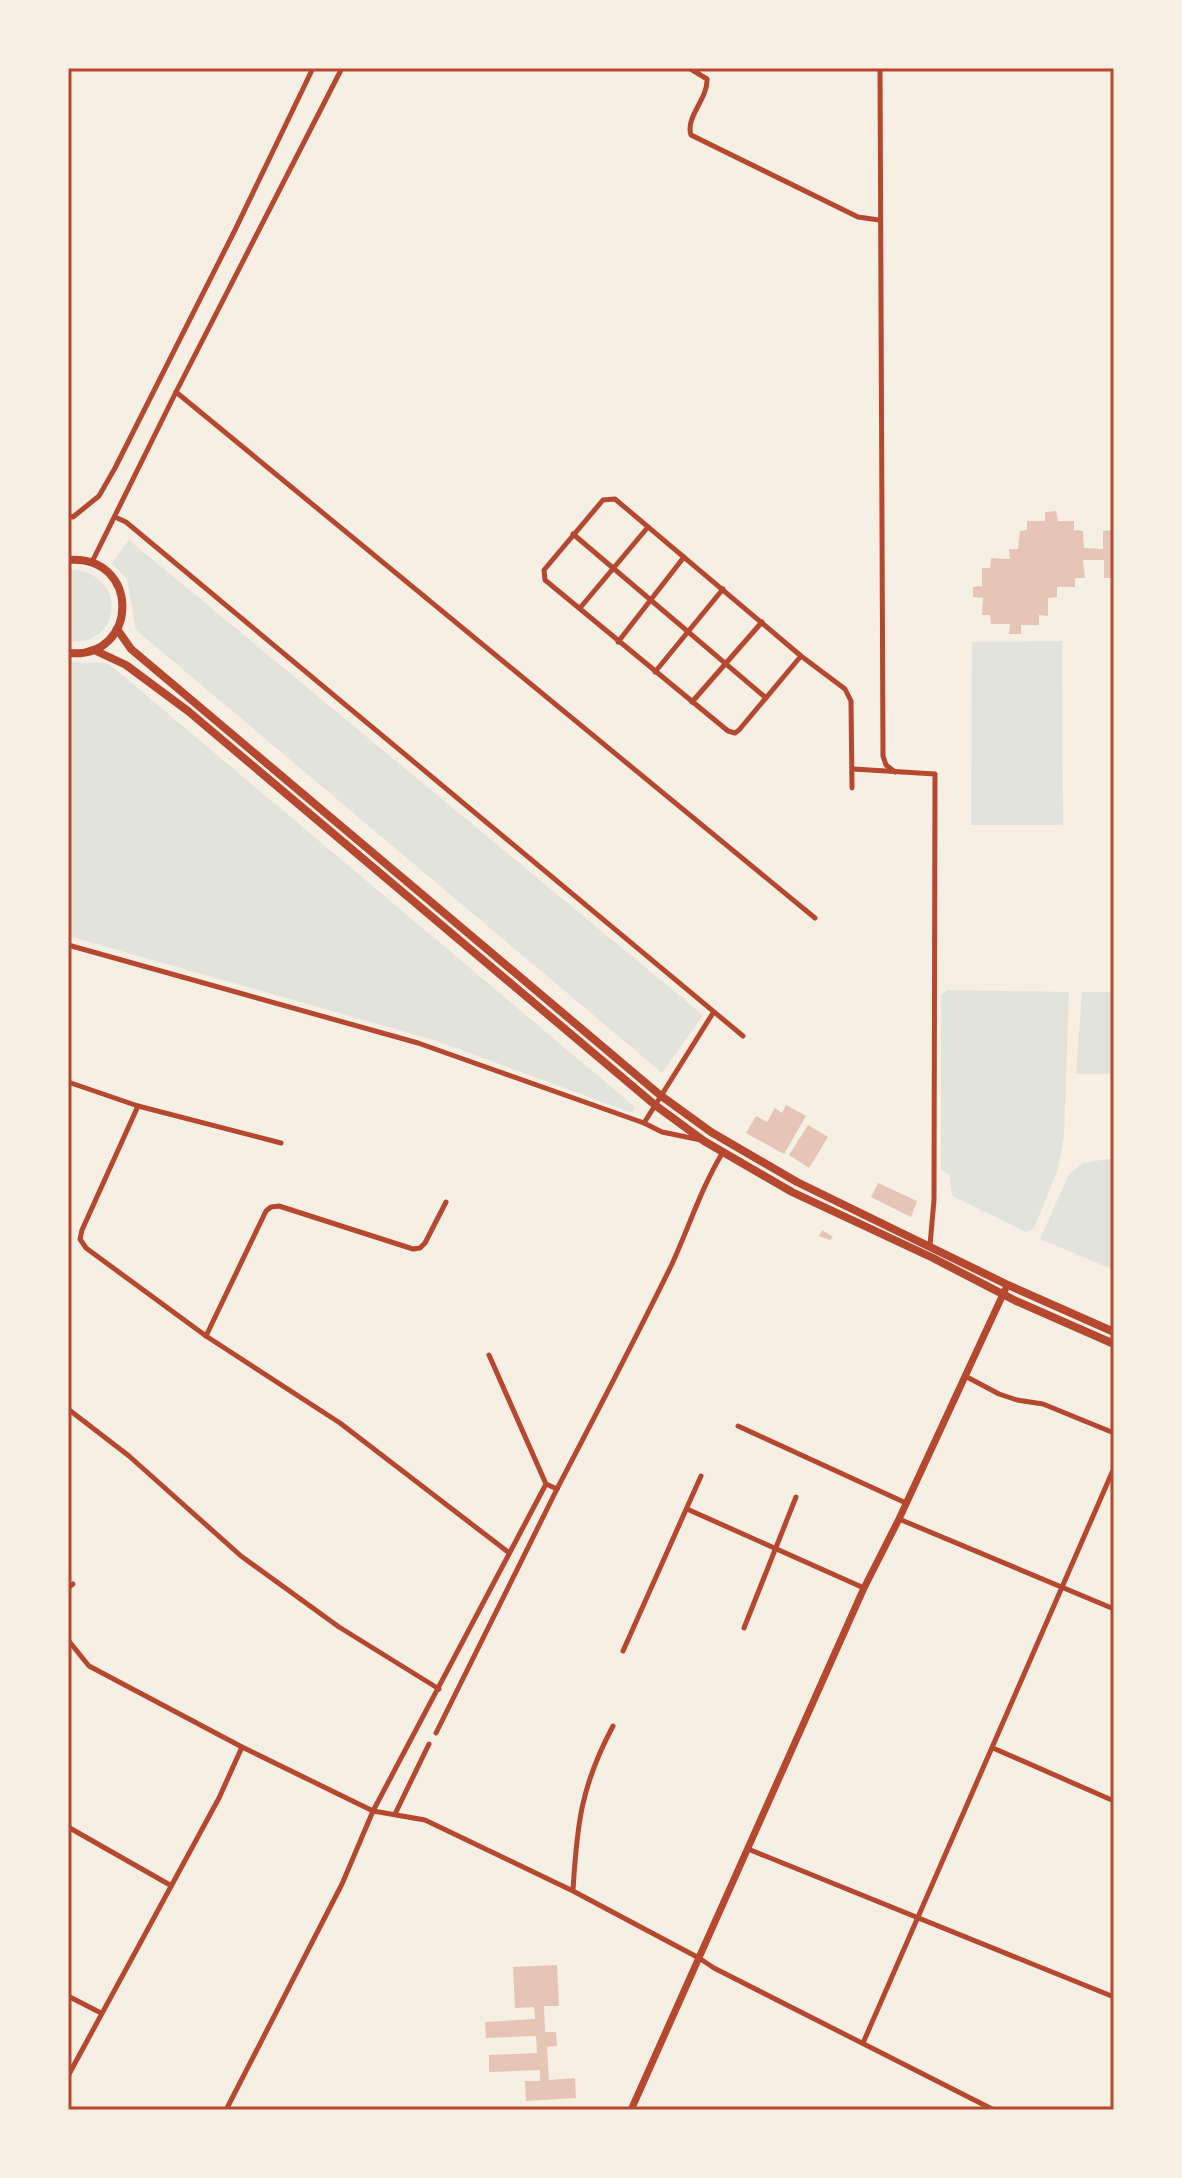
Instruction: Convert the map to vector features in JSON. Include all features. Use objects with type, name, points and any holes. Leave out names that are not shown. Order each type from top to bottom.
[{"type":"main road","points":[[68,560],[92,562],[106,570],[120,590],[123,606],[117,629],[107,641],[94,650],[68,653]]},
{"type":"main road","points":[[117,629],[131,649],[660,1095],[711,1132],[785,1176],[1008,1285],[1114,1332]]},
{"type":"main road","points":[[94,650],[126,665],[188,711],[655,1105],[704,1141],[792,1192],[933,1258],[1003,1295],[1114,1344]]},
{"type":"main road","points":[[631,2110],[864,1588],[1008,1285]]},
{"type":"street","points":[[68,516],[73,517],[99,496],[115,468],[313,68]]},
{"type":"street","points":[[92,562],[342,68]]},
{"type":"street","points":[[689,68],[707,79],[704,98],[690,124],[691,135],[858,217],[879,220]]},
{"type":"street","points":[[880,68],[883,756],[886,765],[895,772]]},
{"type":"street","points":[[176,392],[815,918]]},
{"type":"street","points":[[801,656],[735,733],[728,731],[618,642],[543,575],[603,500],[615,499],[849,694],[852,788]]},
{"type":"street","points":[[115,517],[126,522],[743,1036]]},
{"type":"street","points":[[580,608],[648,527]]},
{"type":"street","points":[[573,534],[766,698]]},
{"type":"street","points":[[618,642],[684,557]]},
{"type":"street","points":[[655,672],[723,589]]},
{"type":"street","points":[[692,702],[763,621]]},
{"type":"street","points":[[853,769],[935,774],[934,1200],[930,1245]]},
{"type":"street","points":[[68,945],[418,1043],[662,1132],[704,1141]]},
{"type":"street","points":[[644,1123],[713,1013]]},
{"type":"street","points":[[68,1082],[138,1106],[281,1143]]},
{"type":"street","points":[[138,1106],[82,1230],[80,1239],[86,1248],[206,1336],[340,1423],[508,1552]]},
{"type":"street","points":[[436,1733],[632,1346],[677,1252],[705,1181],[723,1152]]},
{"type":"street","points":[[206,1336],[266,1211],[271,1207],[279,1206],[413,1249],[425,1243],[446,1202]]},
{"type":"street","points":[[489,1355],[546,1484],[557,1489]]},
{"type":"street","points":[[964,1376],[999,1394],[1043,1404],[1114,1433]]},
{"type":"street","points":[[68,1409],[129,1456],[241,1556],[339,1627],[439,1689]]},
{"type":"street","points":[[738,1426],[906,1503]]},
{"type":"street","points":[[863,2043],[1061,1586],[1111,1482],[1114,1468]]},
{"type":"street","points":[[623,1651],[701,1476]]},
{"type":"street","points":[[226,2110],[342,1884],[373,1811],[546,1484]]},
{"type":"street","points":[[744,1628],[796,1497]]},
{"type":"street","points":[[687,1509],[864,1588]]},
{"type":"street","points":[[899,1519],[1114,1609]]},
{"type":"street","points":[[68,1640],[89,1666],[242,1747],[373,1811],[425,1820],[573,1891],[714,1968],[994,2110]]},
{"type":"street","points":[[573,1891],[584,1792],[596,1758],[613,1726]]},
{"type":"street","points":[[395,1814],[429,1744]]},
{"type":"street","points":[[68,2076],[219,1798],[242,1747]]},
{"type":"street","points":[[993,1748],[1114,1801]]},
{"type":"street","points":[[68,1827],[170,1885]]},
{"type":"street","points":[[748,1849],[1114,1997]]},
{"type":"street","points":[[68,1996],[101,2013]]},
{"type":"shaded area","points":[[129,540],[703,1015],[662,1073],[136,630],[127,579],[112,563]]},
{"type":"shaded area","points":[[78,570],[95,576],[105,587],[111,599],[111,612],[107,625],[98,634],[85,640],[68,641],[68,571]]},
{"type":"shaded area","points":[[1062,641],[1063,825],[971,825],[972,642]]},
{"type":"shaded area","points":[[68,662],[108,663],[635,1107],[632,1113],[434,1040],[68,936]]},
{"type":"shaded area","points":[[948,990],[1069,992],[1064,1136],[1058,1169],[1034,1228],[1026,1232],[952,1196],[949,1174],[941,1170],[941,995]]},
{"type":"shaded area","points":[[1082,992],[1114,992],[1114,1074],[1076,1074]]},
{"type":"shaded area","points":[[1114,1158],[1114,1270],[1040,1239],[1069,1174],[1083,1163]]},
{"type":"building","points":[[1056,511],[1058,521],[1074,521],[1074,530],[1083,531],[1084,548],[1103,549],[1103,531],[1114,530],[1114,578],[1104,578],[1104,560],[1083,560],[1085,578],[1075,578],[1075,587],[1057,587],[1057,597],[1048,598],[1048,616],[1039,615],[1039,625],[1021,625],[1021,634],[1009,634],[1010,624],[991,624],[990,615],[982,615],[983,598],[973,597],[973,587],[982,586],[982,568],[990,568],[991,558],[1010,559],[1009,549],[1018,549],[1020,531],[1027,530],[1027,521],[1045,521],[1045,512]]},
{"type":"building","points":[[786,1105],[806,1116],[784,1154],[746,1133],[756,1116],[767,1122],[775,1108],[782,1113]]},
{"type":"building","points":[[808,1125],[828,1137],[809,1168],[789,1155]]},
{"type":"building","points":[[878,1183],[917,1201],[911,1217],[871,1197]]},
{"type":"building","points":[[822,1230],[833,1237],[830,1240],[819,1236]]},
{"type":"building","points":[[557,1965],[559,2006],[544,2006],[545,2032],[556,2032],[557,2046],[547,2047],[549,2080],[575,2078],[576,2098],[526,2101],[525,2081],[540,2081],[540,2070],[489,2072],[489,2055],[537,2053],[536,2036],[486,2038],[485,2022],[535,2019],[534,2007],[515,2008],[513,1967]]}]
